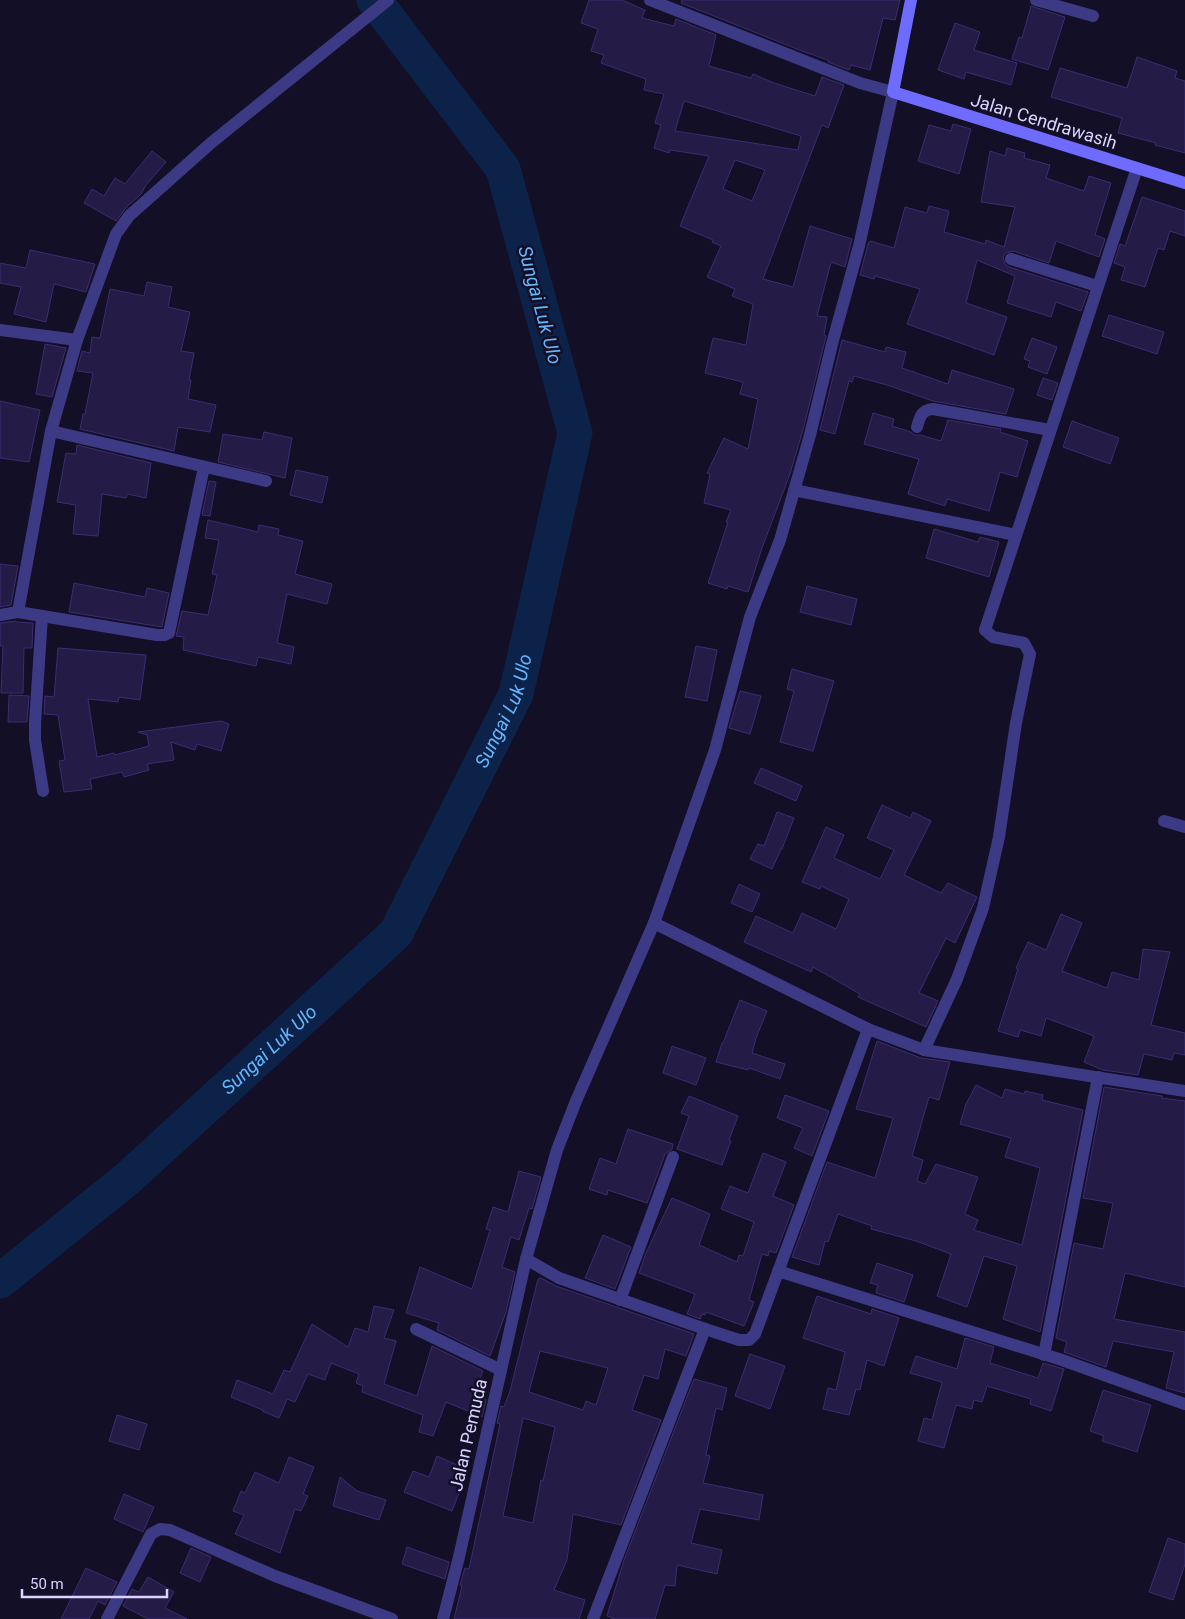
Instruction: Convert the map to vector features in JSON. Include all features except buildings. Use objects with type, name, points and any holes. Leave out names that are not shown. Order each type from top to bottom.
[{"type":"main road","points":[[893,92],[911,0]]},
{"type":"main road","name":"Jalan Cendrawasih","points":[[893,92],[1185,183]]},
{"type":"street","points":[[18,612],[52,431],[77,340],[116,234],[129,216],[211,143],[388,0]]},
{"type":"street","points":[[650,0],[860,83],[893,92]]},
{"type":"street","points":[[1036,0],[1093,16]]},
{"type":"street","name":"Jalan Pemuda","points":[[443,1619],[459,1557],[526,1258],[557,1150],[572,1109],[654,923],[715,750],[750,616],[780,540],[810,435],[858,246],[893,92]]},
{"type":"street","points":[[924,1050],[957,979],[983,908],[999,837],[1016,723],[1030,654],[1024,643],[993,637],[985,630],[1137,168]]},
{"type":"street","points":[[1012,259],[1097,286]]},
{"type":"street","points":[[0,330],[77,340]]},
{"type":"street","points":[[917,427],[922,413],[927,409],[933,409],[1050,430]]},
{"type":"street","points":[[52,431],[266,481]]},
{"type":"street","points":[[0,615],[18,612],[165,636],[169,633],[204,466]]},
{"type":"street","points":[[794,490],[1016,536]]},
{"type":"street","points":[[42,616],[35,740],[43,791]]},
{"type":"street","points":[[1164,821],[1185,827]]},
{"type":"street","points":[[654,923],[868,1029],[924,1050],[1185,1090]]},
{"type":"street","points":[[526,1258],[559,1278],[739,1340],[749,1340],[755,1334],[868,1029]]},
{"type":"street","points":[[1044,1354],[1098,1077]]},
{"type":"street","points":[[620,1300],[672,1157]]},
{"type":"street","points":[[778,1271],[1044,1354],[1185,1404]]},
{"type":"street","points":[[593,1619],[705,1328]]},
{"type":"street","points":[[416,1329],[501,1370]]},
{"type":"street","points":[[107,1619],[151,1534],[160,1529],[170,1530],[275,1576],[392,1619]]},
{"type":"waterway","name":"Sungai Luk Ulo","points":[[0,1281],[127,1179],[396,933],[516,694],[575,433],[503,169],[374,0]]}]
